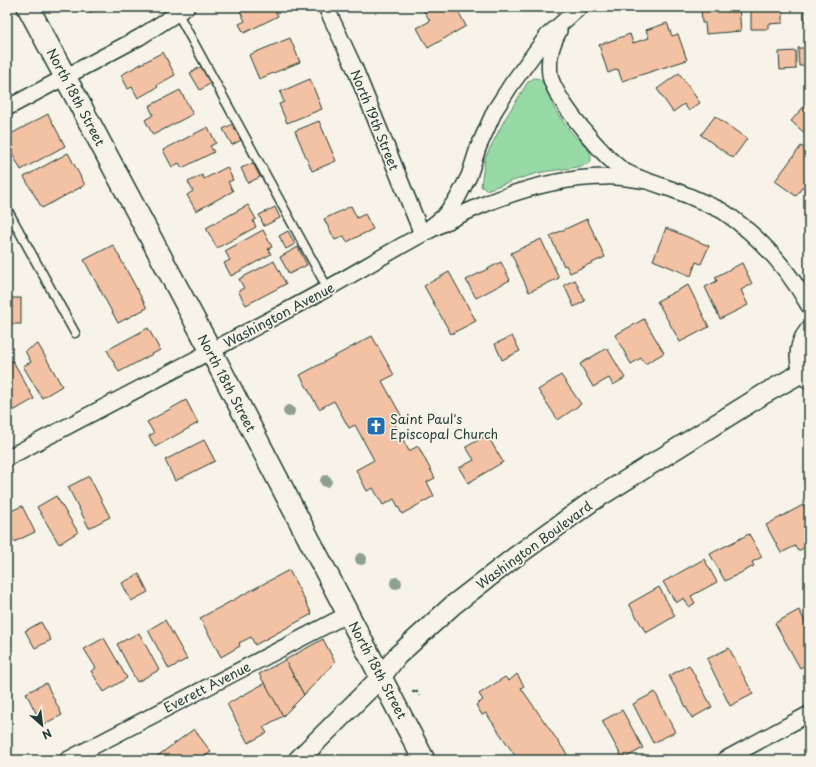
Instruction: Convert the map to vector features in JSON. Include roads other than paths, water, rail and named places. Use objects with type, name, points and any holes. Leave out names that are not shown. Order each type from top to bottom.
[{"type":"main road","name":"North 18th Street","points":[[28,7],[382,676],[424,760]]},
{"type":"street","name":"North 19th Street","points":[[326,7],[355,69],[422,234]]},
{"type":"street","points":[[578,8],[559,31],[551,47],[549,63],[550,77],[560,97],[581,128],[605,155],[624,171],[723,211],[752,234],[779,262],[797,285],[809,306]]},
{"type":"street","name":"Washington Avenue","points":[[422,234],[443,217],[457,199],[495,110],[511,85],[547,36],[578,8]]},
{"type":"street","points":[[7,108],[140,37],[183,10]]},
{"type":"street","name":"Washington Avenue","points":[[7,458],[328,289],[422,234],[485,203],[518,192],[576,179],[605,177],[647,181]]},
{"type":"street","points":[[806,375],[800,363],[799,354],[801,345],[809,331]]},
{"type":"street","name":"Washington Boulevard","points":[[298,760],[382,676],[397,656],[453,605],[520,553],[592,502],[758,398],[806,375]]},
{"type":"street","name":"Everett Avenue","points":[[67,760],[348,614]]},
{"type":"street","points":[[724,760],[809,714]]},
{"type":"lane","points":[[183,10],[328,289]]},
{"type":"lane","points":[[7,209],[75,333]]},
{"type":"place","name":"Saint Paul's Episcopal Church","points":[[376,426]]}]
